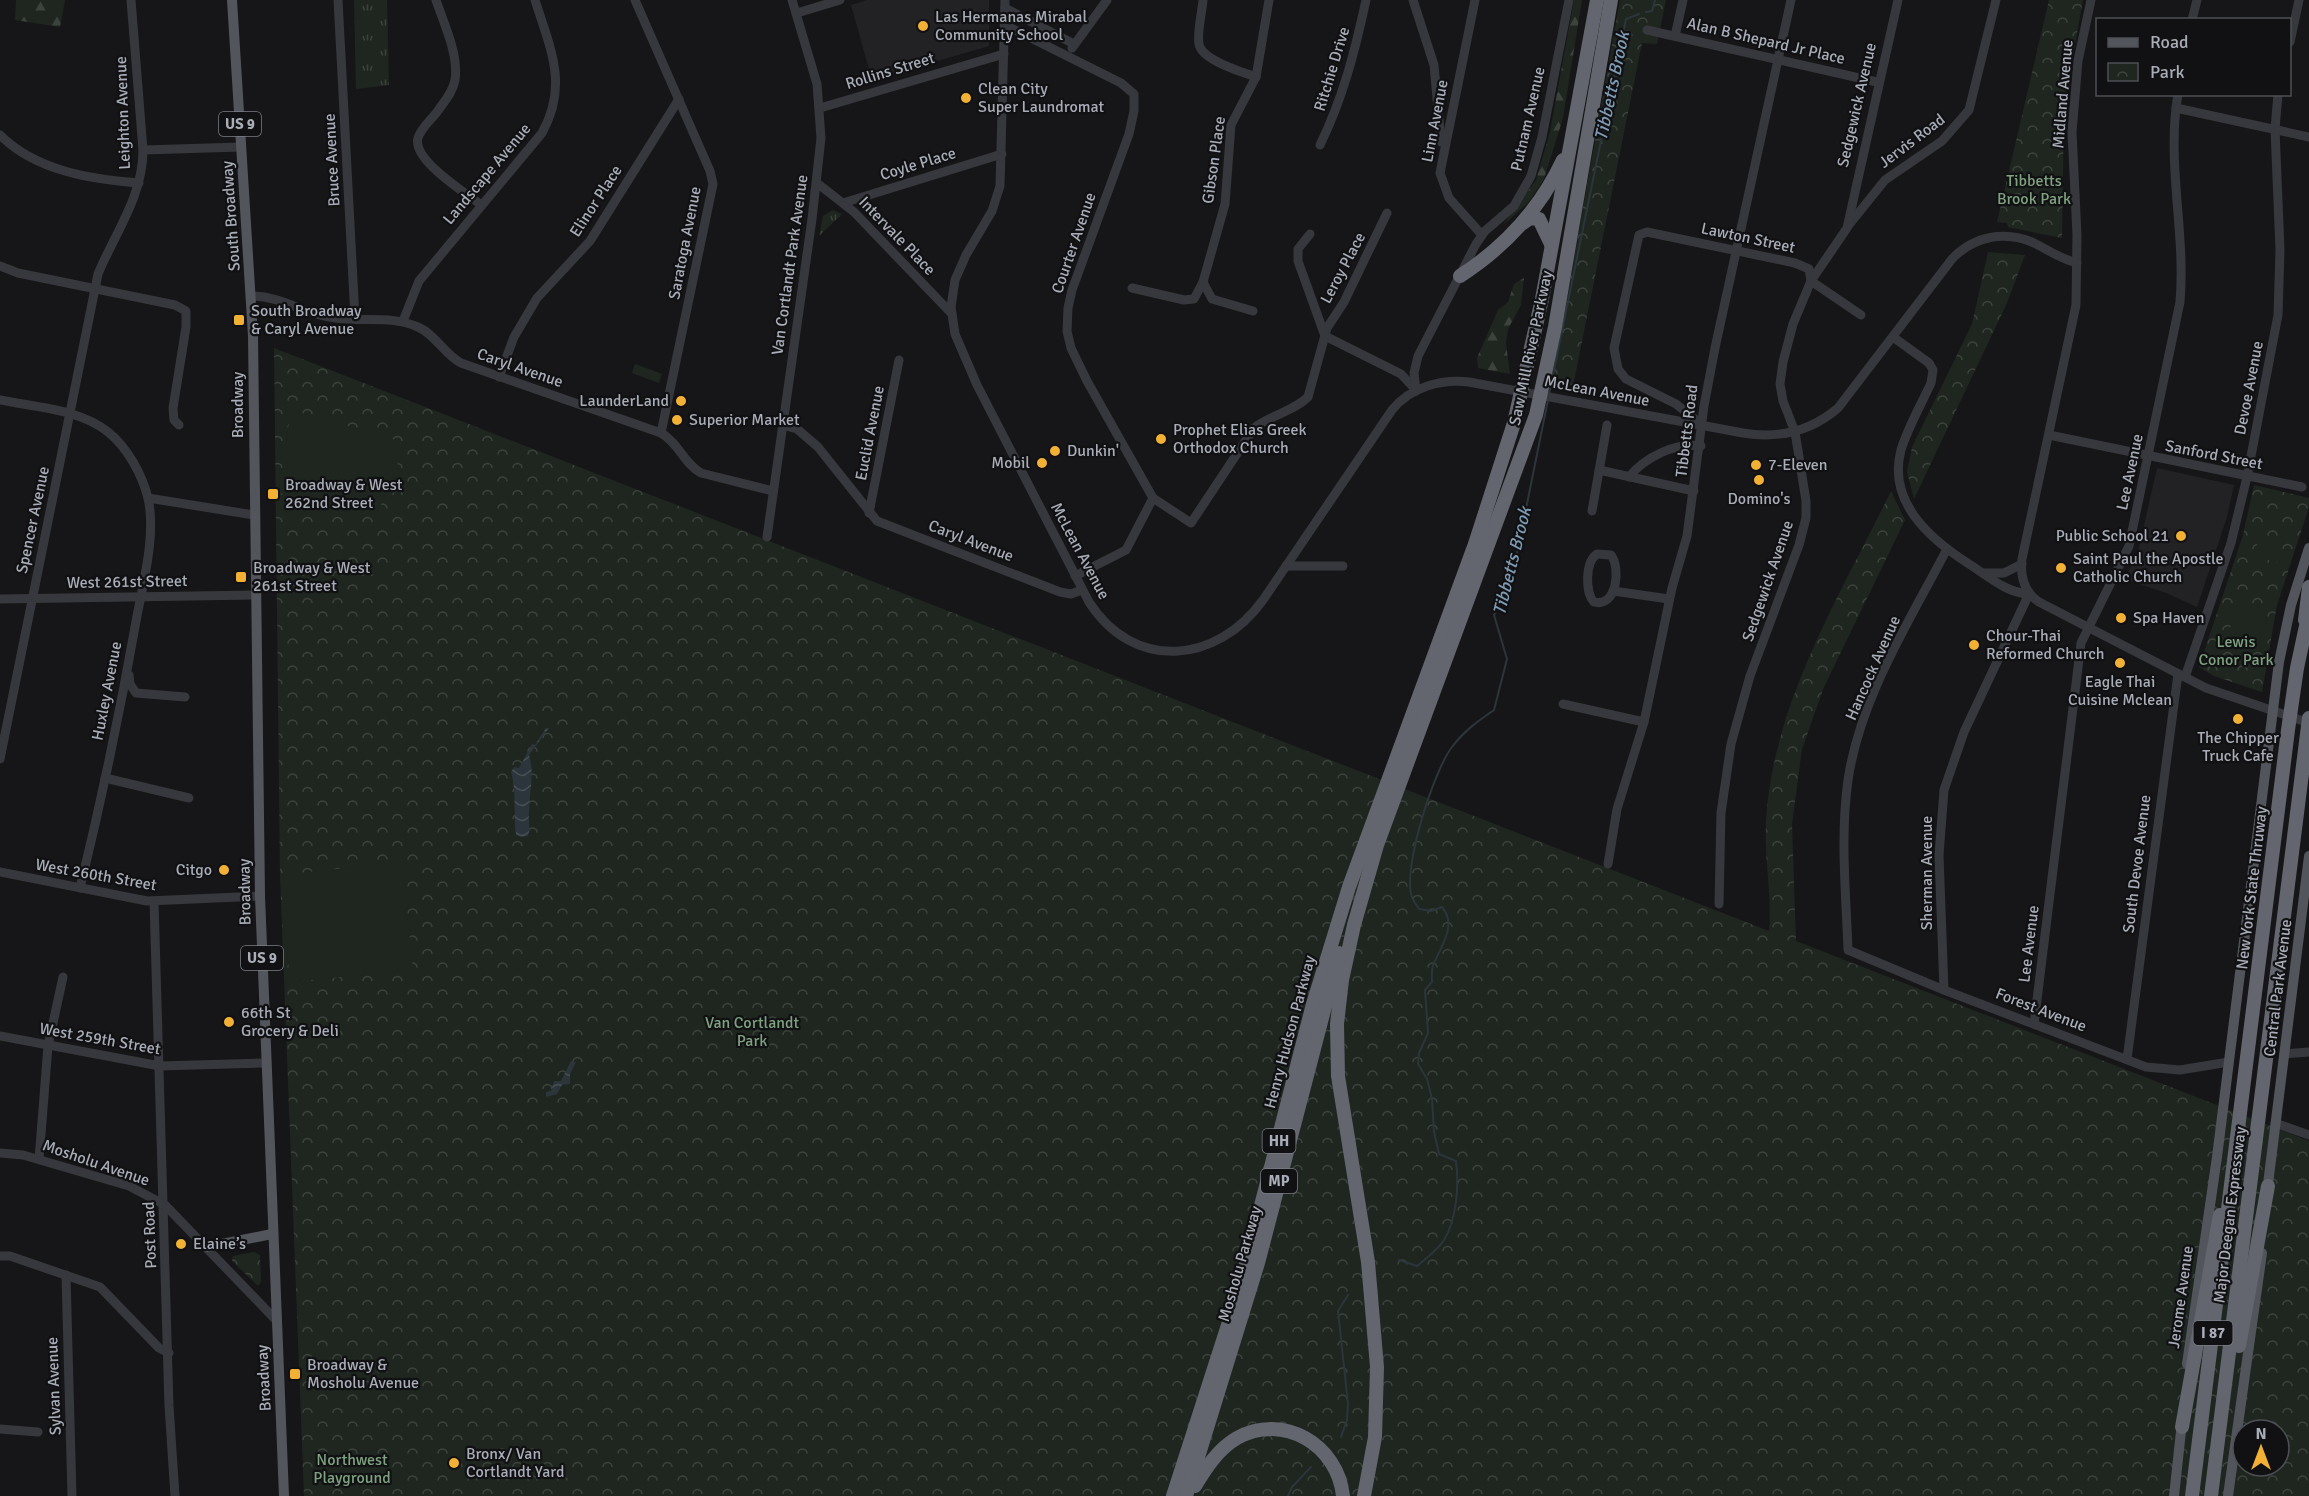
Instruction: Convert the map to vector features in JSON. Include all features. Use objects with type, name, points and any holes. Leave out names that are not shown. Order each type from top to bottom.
[{"type":"highway","name":"Saw Mill River Parkway","points":[[1391,788],[1502,463],[1531,354],[1597,0]]},
{"type":"highway","name":"Saw Mill River Parkway","points":[[1391,788],[1514,480],[1540,399],[1611,0]]},
{"type":"highway","points":[[1519,227],[1546,191],[1570,146]]},
{"type":"highway","points":[[1461,276],[1493,254],[1530,218],[1539,219],[1544,223],[1552,247]]},
{"type":"highway","points":[[2303,637],[2309,586]]},
{"type":"highway","name":"New York State Thruway","points":[[2233,1170],[2288,730],[2309,612]]},
{"type":"highway","name":"Major Deegan Expressway","points":[[2211,1496],[2309,718]]},
{"type":"highway","points":[[1364,1496],[1375,1437],[1377,1367],[1368,1262],[1342,1113],[1337,1050],[1343,974],[1391,788]]},
{"type":"highway","name":"Henry Hudson Parkway","points":[[1173,1496],[1239,1291],[1330,945],[1391,788]]},
{"type":"highway","name":"Mosholu Parkway","points":[[1187,1496],[1255,1273],[1340,948],[1370,866]]},
{"type":"highway","points":[[2182,1428],[2216,1229],[2233,1170]]},
{"type":"highway","name":"Major Deegan Expressway","points":[[2192,1496],[2233,1170]]},
{"type":"highway","points":[[2223,1403],[2240,1344],[2268,1186]]},
{"type":"highway","points":[[1187,1496],[1210,1463],[1230,1443],[1251,1432],[1273,1428],[1298,1434],[1322,1449],[1337,1473],[1343,1496]]},
{"type":"main road","name":"South Broadway","points":[[232,0],[253,358]]},
{"type":"main road","name":"Broadway","points":[[253,358],[260,896],[284,1496]]},
{"type":"main road","points":[[2229,1062],[2284,636],[2309,548]]},
{"type":"main road","name":"Central Park Avenue","points":[[2275,1122],[2309,856]]},
{"type":"main road","name":"Jerome Avenue","points":[[2174,1496],[2196,1294],[2229,1062]]},
{"type":"main road","points":[[2228,1496],[2260,1268],[2275,1122]]},
{"type":"main road","points":[[207,1247],[272,1234]]},
{"type":"street","name":"Leighton Avenue","points":[[95,288],[103,263],[129,212],[139,183],[143,150],[131,0]]},
{"type":"street","name":"Bruce Avenue","points":[[338,0],[355,318]]},
{"type":"street","points":[[436,0],[455,60],[456,77],[447,98],[422,130],[418,138],[418,150],[425,161],[482,205]]},
{"type":"street","name":"Landscape Avenue","points":[[403,321],[418,280],[542,133],[552,115],[556,100],[556,69],[535,0]]},
{"type":"street","name":"Saratoga Avenue","points":[[635,0],[710,171],[713,191],[661,433]]},
{"type":"street","name":"Van Cortlandt Park Avenue","points":[[767,537],[817,183],[820,108],[812,61],[792,0]]},
{"type":"street","points":[[796,13],[840,0]]},
{"type":"street","points":[[1005,25],[1067,56],[1107,0]]},
{"type":"street","points":[[1203,0],[1199,44],[1203,52],[1217,62],[1256,77]]},
{"type":"street","name":"Gibson Place","points":[[1205,287],[1225,204],[1230,125],[1256,77],[1269,0]]},
{"type":"street","name":"Ritchie Drive","points":[[1320,145],[1337,110],[1355,53],[1366,0]]},
{"type":"street","points":[[1413,0],[1434,65],[1442,153]]},
{"type":"street","name":"Linn Avenue","points":[[1475,0],[1442,153],[1440,173],[1446,193],[1482,235]]},
{"type":"street","name":"Putnam Avenue","points":[[1416,391],[1414,373],[1418,356],[1482,235],[1510,211],[1531,176],[1542,137],[1569,0]]},
{"type":"street","points":[[1675,36],[1683,0]]},
{"type":"street","name":"Tibbetts Road","points":[[1608,864],[1620,797],[1644,722],[1669,599],[1687,536],[1715,348],[1791,0]]},
{"type":"street","name":"Sedgewick Avenue","points":[[1719,904],[1723,791],[1738,716],[1799,545],[1806,518],[1806,501],[1794,432],[1783,401],[1780,384],[1793,324],[1811,281],[1846,228],[1877,82],[1898,0]]},
{"type":"street","name":"Jervis Road","points":[[1846,228],[1885,180],[1942,141],[1970,110],[1996,0]]},
{"type":"street","name":"Midland Avenue","points":[[2077,263],[2072,132],[2078,61],[2091,0]]},
{"type":"street","points":[[2192,18],[2197,0]]},
{"type":"street","points":[[2291,34],[2299,0]]},
{"type":"street","points":[[1005,4],[1074,44]]},
{"type":"street","name":"McLean Avenue","points":[[1005,4],[1002,154],[997,199],[960,267],[952,293],[951,314],[960,346],[977,385],[1082,591],[1102,621],[1129,640],[1154,650],[1184,651],[1218,641],[1241,626],[1286,566],[1392,410],[1400,401],[1416,391],[1444,382],[1474,383],[1765,436],[1794,432],[1814,425],[1838,408],[1952,259],[1968,246],[1981,240],[2001,236],[2023,239],[2077,263]]},
{"type":"street","name":"Alan B Shepard Jr Place","points":[[1647,30],[1877,82]]},
{"type":"street","name":"Rollins Street","points":[[820,108],[1004,54]]},
{"type":"street","name":"Courter Avenue","points":[[1067,56],[1121,84],[1134,94],[1134,111],[1129,134],[1072,290],[1067,331],[1071,348],[1153,498]]},
{"type":"street","name":"Lee Avenue","points":[[2034,1024],[2081,643],[2129,546],[2175,327],[2181,283],[2175,108],[2178,96]]},
{"type":"street","name":"Devoe Avenue","points":[[2181,676],[2231,543],[2247,477],[2278,315],[2280,250],[2275,129],[2278,96]]},
{"type":"street","name":"Elinor Place","points":[[499,377],[514,337],[532,306],[590,241],[679,99]]},
{"type":"street","points":[[2175,108],[2309,137]]},
{"type":"street","points":[[0,135],[25,155],[57,168],[101,179],[139,183]]},
{"type":"street","points":[[143,150],[242,147]]},
{"type":"street","name":"Coyle Place","points":[[843,203],[1002,154]]},
{"type":"street","name":"Intervale Place","points":[[817,183],[843,203],[951,314]]},
{"type":"street","name":"Leroy Place","points":[[1153,498],[1191,523],[1254,428],[1269,417],[1301,404],[1308,397],[1327,328],[1344,302],[1387,213]]},
{"type":"street","name":"Lawton Street","points":[[1703,426],[1676,404],[1626,379],[1615,362],[1614,348],[1636,242],[1644,232],[1806,267],[1811,274],[1811,281],[1861,315]]},
{"type":"street","points":[[1310,234],[1298,249],[1298,261],[1325,336],[1401,374],[1416,391]]},
{"type":"street","points":[[2029,594],[2022,577],[2022,564],[2074,319],[2077,263]]},
{"type":"street","points":[[0,266],[18,273],[182,308],[186,317],[173,408],[174,420],[179,425]]},
{"type":"street","points":[[1132,288],[1184,300],[1194,299],[1205,287],[1212,299],[1253,311]]},
{"type":"street","name":"Spencer Avenue","points":[[0,759],[95,288]]},
{"type":"street","name":"Caryl Avenue","points":[[251,296],[269,296],[305,311],[325,316],[403,321],[422,329],[437,340],[457,361],[661,433],[672,440],[693,468],[705,475],[773,491]]},
{"type":"street","points":[[1893,337],[1929,363],[1934,370],[1931,383],[1901,449],[1899,479],[1902,495],[1910,510],[1935,540],[2010,591],[2029,594],[2181,676],[2218,693],[2309,723]]},
{"type":"street","name":"Euclid Avenue","points":[[869,513],[899,360]]},
{"type":"street","points":[[0,400],[70,415],[95,423],[117,440],[136,469],[148,498],[254,515]]},
{"type":"street","name":"Caryl Avenue","points":[[783,424],[797,429],[818,447],[877,521],[1060,592],[1071,594],[1082,591]]},
{"type":"street","points":[[1592,511],[1607,425]]},
{"type":"street","name":"Sanford Street","points":[[2049,435],[2149,458],[2302,487]]},
{"type":"street","points":[[1629,477],[1640,467],[1679,445],[1701,446]]},
{"type":"street","points":[[1599,470],[1694,491]]},
{"type":"street","name":"Huxley Avenue","points":[[80,888],[128,667],[148,543],[148,498]]},
{"type":"street","points":[[1075,576],[1126,550],[1153,498]]},
{"type":"street","name":"Hancock Avenue","points":[[1848,950],[1842,848],[1848,779],[1855,748],[1882,675],[1947,549]]},
{"type":"street","points":[[1597,554],[1611,555],[1614,560],[1613,591],[1607,601],[1600,604],[1591,599],[1590,565],[1597,554]]},
{"type":"street","points":[[1984,573],[2004,573],[2022,564]]},
{"type":"street","points":[[1286,566],[1343,566]]},
{"type":"street","points":[[1613,591],[1669,599]]},
{"type":"street","name":"Sherman Avenue","points":[[1944,990],[1939,855],[1944,790],[1964,732],[2029,594]]},
{"type":"street","name":"West 261st Street","points":[[0,599],[255,595]]},
{"type":"street","points":[[128,667],[130,684],[136,693],[185,697]]},
{"type":"street","name":"South Devoe Avenue","points":[[2127,1059],[2181,676]]},
{"type":"street","points":[[1563,704],[1644,722]]},
{"type":"street","points":[[105,778],[189,798]]},
{"type":"street","name":"West 260th Street","points":[[0,872],[154,902],[260,896]]},
{"type":"street","name":"Post Road","points":[[154,902],[175,1496]]},
{"type":"street","name":"Forest Avenue","points":[[1848,950],[1944,990],[2127,1059],[2166,1071],[2229,1062]]},
{"type":"street","points":[[39,1159],[48,1046],[63,977]]},
{"type":"street","name":"West 259th Street","points":[[0,1036],[160,1066],[267,1063]]},
{"type":"street","points":[[2284,1054],[2309,1052]]},
{"type":"street","points":[[2275,1122],[2309,1136]]},
{"type":"street","name":"Mosholu Avenue","points":[[0,1153],[39,1159],[129,1186],[165,1204],[276,1320]]},
{"type":"street","points":[[0,1256],[10,1256],[104,1291],[159,1348],[169,1353]]},
{"type":"street","name":"Sylvan Avenue","points":[[66,1275],[72,1496]]},
{"type":"street","points":[[0,1429],[38,1432]]},
{"type":"shaded area","name":"Las Hermanas Mirabal Community School","points":[[867,0],[989,0],[989,46],[872,80],[851,5]]},
{"type":"shaded area","name":"Public School 21","points":[[2157,468],[2234,485],[2227,517],[2197,607],[2166,593],[2124,579],[2137,556]]},
{"type":"green space","points":[[16,0],[65,0],[60,27],[15,20]]},
{"type":"green space","points":[[354,0],[387,0],[389,85],[356,89]]},
{"type":"green space","points":[[1574,0],[1582,0],[1563,118],[1544,179],[1528,203],[1503,225],[1536,180],[1550,132]]},
{"type":"green space","points":[[1620,0],[1666,0],[1657,44],[1642,43],[1573,386],[1552,382]]},
{"type":"green space","name":"Tibbetts Brook Park","points":[[2049,0],[2083,0],[2064,106],[2062,238],[2008,227],[2007,223],[1997,222]]},
{"type":"green space","points":[[833,210],[842,214],[819,236],[823,216]]},
{"type":"green space","points":[[1988,252],[2025,255],[2007,303],[1914,499],[1907,472],[1912,447],[1972,324]]},
{"type":"green space","points":[[1524,278],[1521,305],[1508,329],[1506,343],[1510,374],[1478,368],[1477,358],[1498,310],[1508,302],[1514,284]]},
{"type":"green space","name":"Van Cortlandt Park","points":[[274,348],[1769,931],[1766,821],[1771,777],[1781,734],[1812,651],[1891,491],[1905,520],[1824,687],[1802,749],[1792,824],[1796,941],[2309,1141],[2309,1496],[304,1496],[280,875]]},
{"type":"green space","points":[[635,364],[662,374],[659,383],[632,373]]},
{"type":"green space","points":[[296,411],[406,443],[378,512],[290,502],[279,491],[290,415]]},
{"type":"green space","name":"Lewis Conor Park","points":[[2254,485],[2309,498],[2309,507],[2277,605],[2262,692],[2214,676],[2199,667],[2243,535]]},
{"type":"green space","points":[[2258,541],[2283,548],[2279,563],[2254,556]]},
{"type":"green space","points":[[2237,606],[2251,611],[2241,640],[2228,635]]},
{"type":"green space","points":[[2255,612],[2268,617],[2259,645],[2246,641]]},
{"type":"green space","points":[[402,862],[413,970],[290,982],[280,875]]},
{"type":"green space","points":[[254,1252],[260,1255],[261,1282],[258,1286],[232,1261],[233,1256]]},
{"type":"water","points":[[546,728],[549,728],[529,755],[532,776],[529,830],[528,836],[521,837],[516,835],[511,772],[514,767],[519,768],[532,744],[535,745]]},
{"type":"water","points":[[571,1061],[576,1062],[570,1074],[570,1084],[562,1085],[557,1094],[546,1097],[546,1092],[551,1091],[554,1081],[561,1081]]},
{"type":"waterway","name":"Tibbetts Brook","points":[[1646,12],[1652,11],[1655,0]]},
{"type":"waterway","name":"Tibbetts Brook","points":[[1549,394],[1626,19],[1639,14]]},
{"type":"waterway","name":"Tibbetts Brook","points":[[1399,1260],[1417,1266],[1441,1244],[1452,1222],[1457,1191],[1456,1161],[1439,1154],[1434,1132],[1432,1099],[1427,1079],[1418,1064],[1419,1053],[1428,1033],[1425,990],[1432,982],[1432,968],[1447,935],[1448,921],[1442,907],[1431,911],[1419,909],[1412,897],[1410,883],[1412,865],[1429,797],[1445,759],[1461,736],[1494,710],[1507,659],[1494,615],[1513,573],[1548,400]]},
{"type":"waterway","name":"Tibbetts Brook","points":[[1341,1437],[1347,1420],[1348,1404],[1338,1311],[1348,1295]]},
{"type":"waterway","name":"Tibbetts Brook","points":[[1288,1496],[1292,1487],[1311,1467]]},
{"type":"place","name":"Las Hermanas Mirabal Community School","points":[[923,26]]},
{"type":"place","name":"Clean City Super Laundromat","points":[[966,98]]},
{"type":"place","name":"South Broadway & Caryl Avenue","points":[[239,320]]},
{"type":"place","name":"LaunderLand","points":[[681,401]]},
{"type":"place","name":"Superior Market","points":[[677,420]]},
{"type":"place","name":"Prophet Elias Greek Orthodox Church","points":[[1161,439]]},
{"type":"place","name":"Dunkin'","points":[[1055,451]]},
{"type":"place","name":"Mobil","points":[[1042,463]]},
{"type":"place","name":"7-Eleven","points":[[1756,465]]},
{"type":"place","name":"Domino's","points":[[1759,480]]},
{"type":"place","name":"Broadway & West 262nd Street","points":[[273,494]]},
{"type":"place","name":"Public School 21","points":[[2181,536]]},
{"type":"place","name":"Saint Paul the Apostle Catholic Church","points":[[2061,568]]},
{"type":"place","name":"Broadway & West 261st Street","points":[[241,577]]},
{"type":"place","name":"Spa Haven","points":[[2121,618]]},
{"type":"place","name":"Chour-Thai Reformed Church","points":[[1974,645]]},
{"type":"place","name":"Eagle Thai Cuisine Mclean","points":[[2120,663]]},
{"type":"place","name":"The Chipper Truck Cafe","points":[[2238,719]]},
{"type":"place","name":"Citgo","points":[[224,870]]},
{"type":"place","name":"66th St Grocery & Deli","points":[[229,1022]]},
{"type":"place","name":"Elaine’s","points":[[181,1244]]},
{"type":"place","name":"Broadway & Mosholu Avenue","points":[[295,1374]]},
{"type":"place","name":"Bronx/ Van Cortlandt Yard","points":[[454,1463]]},
{"type":"park label","name":"Northwest Playground","points":[[352,1469]]}]
